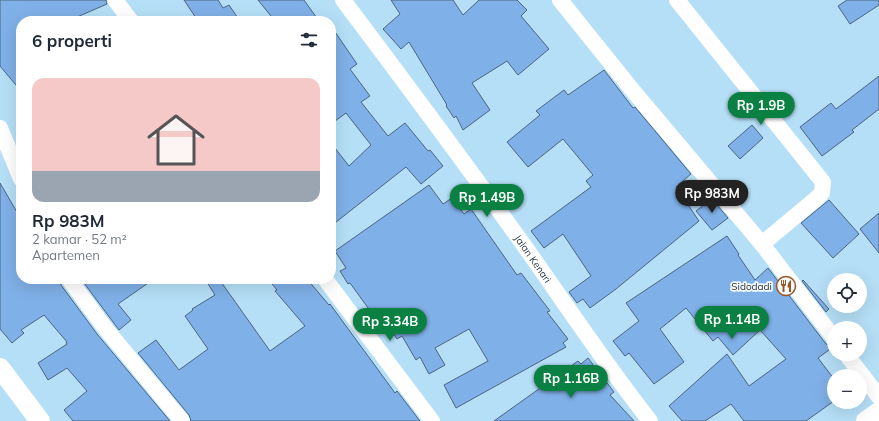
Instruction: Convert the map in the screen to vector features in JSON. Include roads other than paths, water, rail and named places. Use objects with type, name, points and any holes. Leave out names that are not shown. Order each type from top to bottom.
[{"type":"street","name":"Jalan Kenari","points":[[344,0],[478,182],[618,380],[650,421]]},
{"type":"street","points":[[560,0],[634,92],[762,244],[827,329]]},
{"type":"street","points":[[677,0],[823,182],[822,193],[762,244]]},
{"type":"street","points":[[0,128],[16,166]]},
{"type":"street","points":[[73,284],[105,328],[182,421]]},
{"type":"street","points":[[330,284],[432,421]]},
{"type":"street","points":[[849,361],[875,413]]},
{"type":"street","points":[[0,368],[40,421]]},
{"type":"place","name":"Sidodadi","points":[[786,286]]}]
